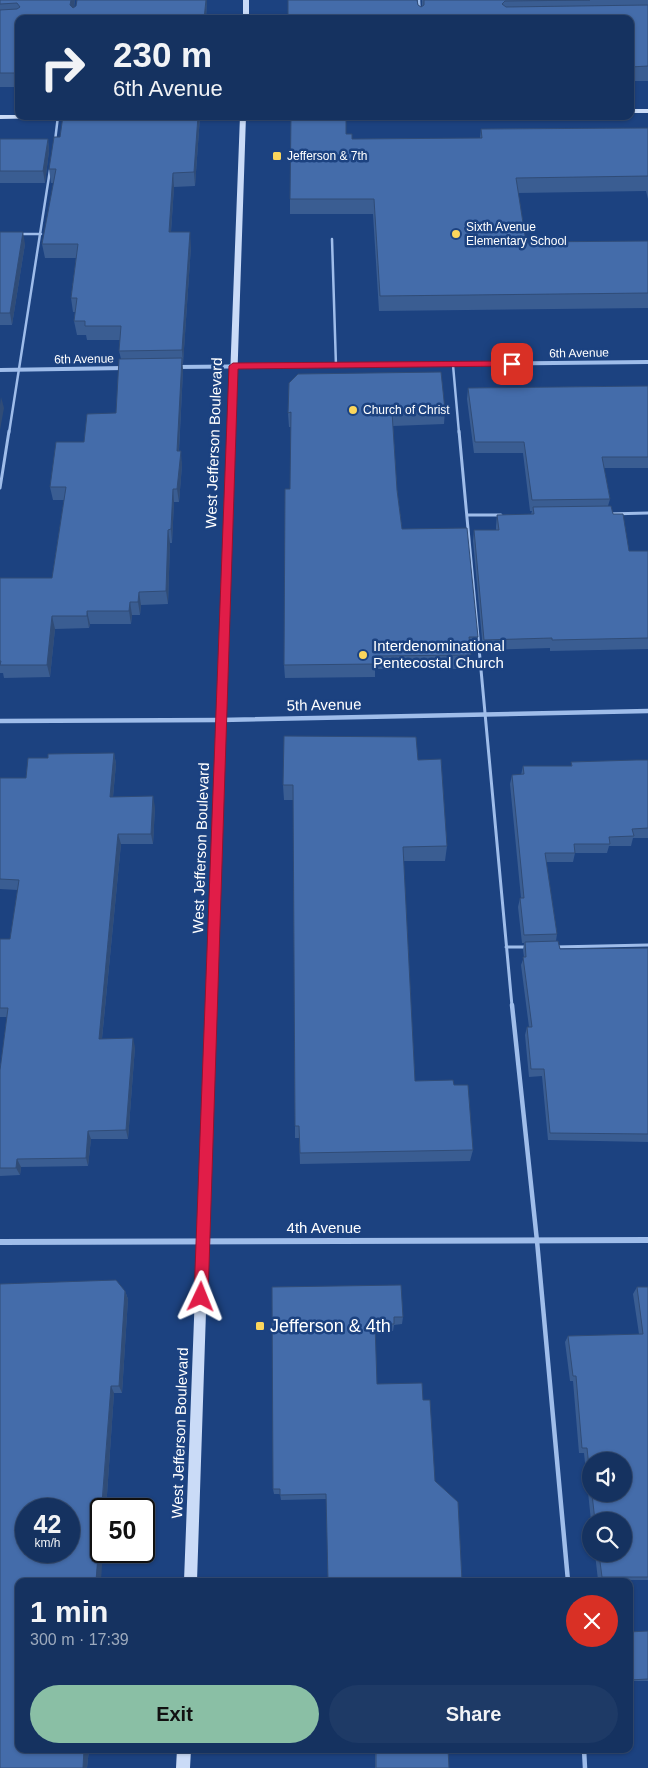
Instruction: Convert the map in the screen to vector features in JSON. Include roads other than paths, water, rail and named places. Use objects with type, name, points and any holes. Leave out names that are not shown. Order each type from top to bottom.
[{"type":"main road","points":[[246,0],[246,15]]},
{"type":"main road","points":[[634,111],[648,111]]},
{"type":"main road","points":[[0,117],[15,117]]},
{"type":"main road","name":"West Jefferson Boulevard","points":[[190,1578],[204,1240],[243,120]]},
{"type":"main road","points":[[183,1768],[184,1753]]},
{"type":"street","name":"6th Avenue","points":[[172,367],[648,362]]},
{"type":"street","name":"6th Avenue","points":[[0,370],[134,368]]},
{"type":"street","name":"5th Avenue","points":[[0,721],[221,720],[648,711]]},
{"type":"street","name":"4th Avenue","points":[[0,1242],[648,1240]]},
{"type":"lane","points":[[418,0],[420,15]]},
{"type":"lane","points":[[54,146],[57,120]]},
{"type":"lane","points":[[0,488],[51,165]]},
{"type":"lane","points":[[16,234],[41,234]]},
{"type":"lane","points":[[332,239],[336,366]]},
{"type":"lane","points":[[453,365],[506,947],[538,1241],[568,1578]]},
{"type":"lane","points":[[600,514],[648,513]]},
{"type":"lane","points":[[467,515],[505,515]]},
{"type":"lane","points":[[553,947],[648,945]]},
{"type":"lane","points":[[506,947],[534,947]]},
{"type":"lane","points":[[584,1753],[586,1768]]},
{"type":"place","name":"Jefferson & 7th","points":[[277,156]]},
{"type":"place","name":"Sixth Avenue Elementary School","points":[[456,234]]},
{"type":"place","name":"Church of Christ","points":[[353,410]]},
{"type":"place","name":"Interdenominational Pentecostal Church","points":[[363,655]]},
{"type":"place","name":"Jefferson & 4th","points":[[260,1326]]}]
